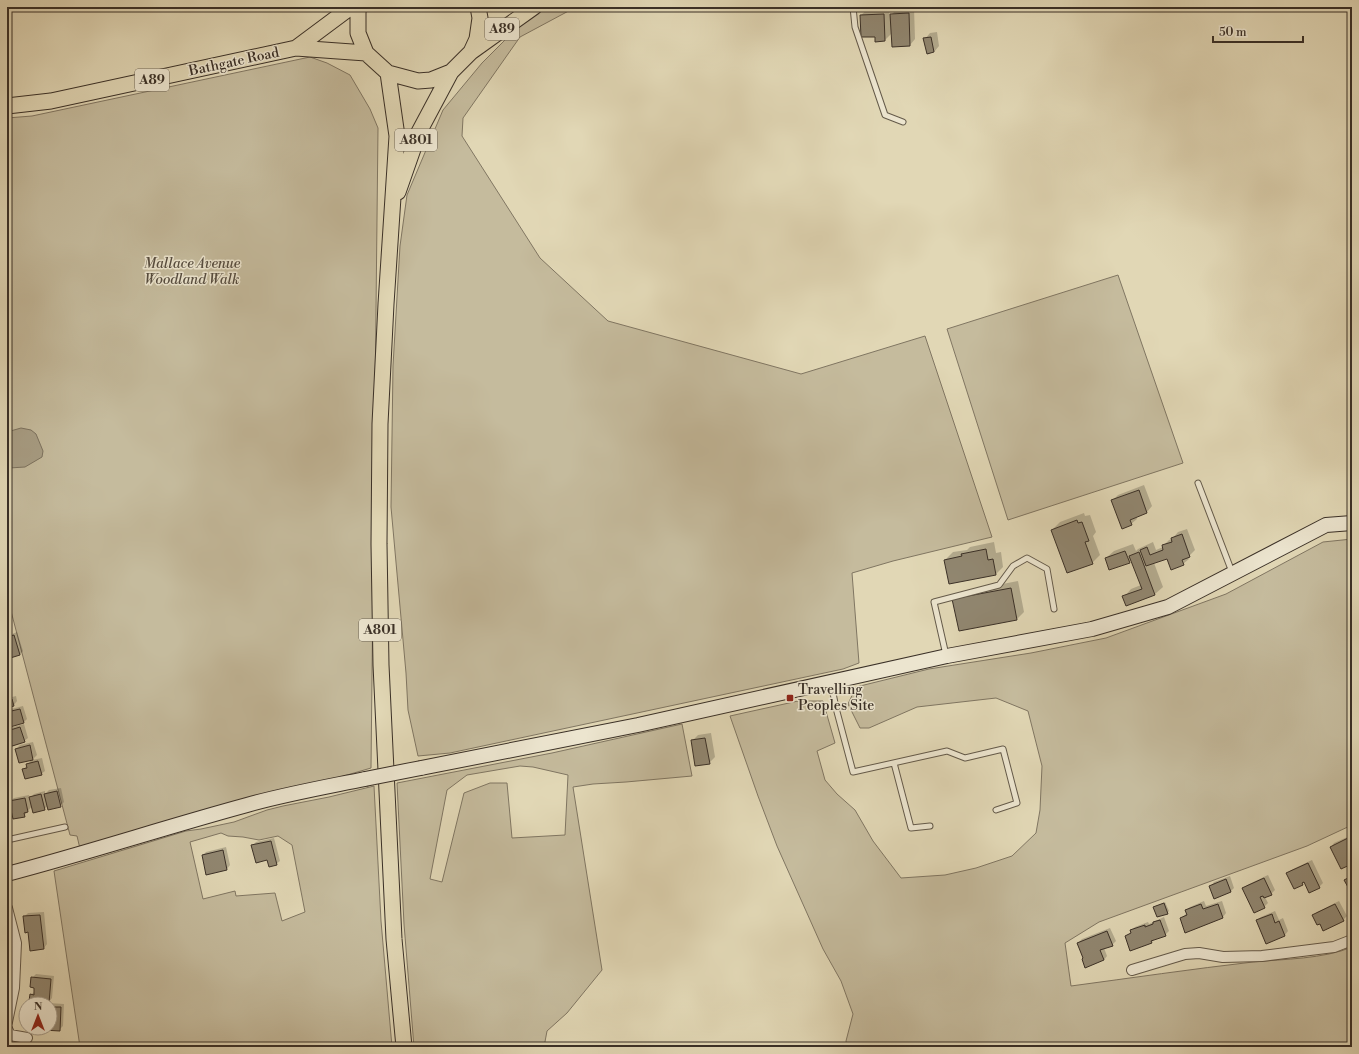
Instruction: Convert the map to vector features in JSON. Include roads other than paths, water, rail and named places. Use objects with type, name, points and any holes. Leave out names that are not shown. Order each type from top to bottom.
[{"type":"main road","name":"Bathgate Road","points":[[296,48],[351,7]]},
{"type":"main road","name":"A89","points":[[359,7],[358,33],[366,53],[388,73],[418,82],[431,80],[451,72],[471,52],[534,7]]},
{"type":"main road","name":"A89","points":[[471,52],[477,39],[480,18],[478,7]]},
{"type":"main road","name":"Bathgate Road","points":[[7,106],[51,101],[296,48],[366,53]]},
{"type":"main road","name":"A801","points":[[392,212],[419,132],[451,72]]},
{"type":"main road","name":"A801","points":[[388,73],[397,136],[380,424],[379,544],[381,665],[394,939],[404,1047]]},
{"type":"main road","points":[[7,874],[290,794],[638,725],[946,656],[1092,629],[1168,607],[1326,525],[1352,523]]},
{"type":"street","points":[[7,908],[16,943],[14,988],[7,1022]]},
{"type":"street","points":[[1132,970],[1185,954],[1199,953],[1224,957],[1262,956],[1334,947],[1352,940]]},
{"type":"street","points":[[7,1029],[10,1035],[27,1038]]},
{"type":"lane","points":[[853,7],[855,27],[885,115],[903,122]]},
{"type":"lane","points":[[1198,483],[1232,573]]},
{"type":"lane","points":[[946,656],[934,602],[999,585],[1013,566],[1027,558],[1047,569],[1054,609]]},
{"type":"lane","points":[[831,682],[836,708],[853,772],[947,751],[965,758],[1003,749],[1017,803],[996,810]]},
{"type":"lane","points":[[894,762],[911,828],[930,826]]},
{"type":"lane","points":[[7,840],[65,827]]},
{"type":"place","name":"Travelling Peoples Site","points":[[790,698]]},
{"type":"park label","name":"Mallace Avenue Woodland Walk","points":[[192,272]]}]
